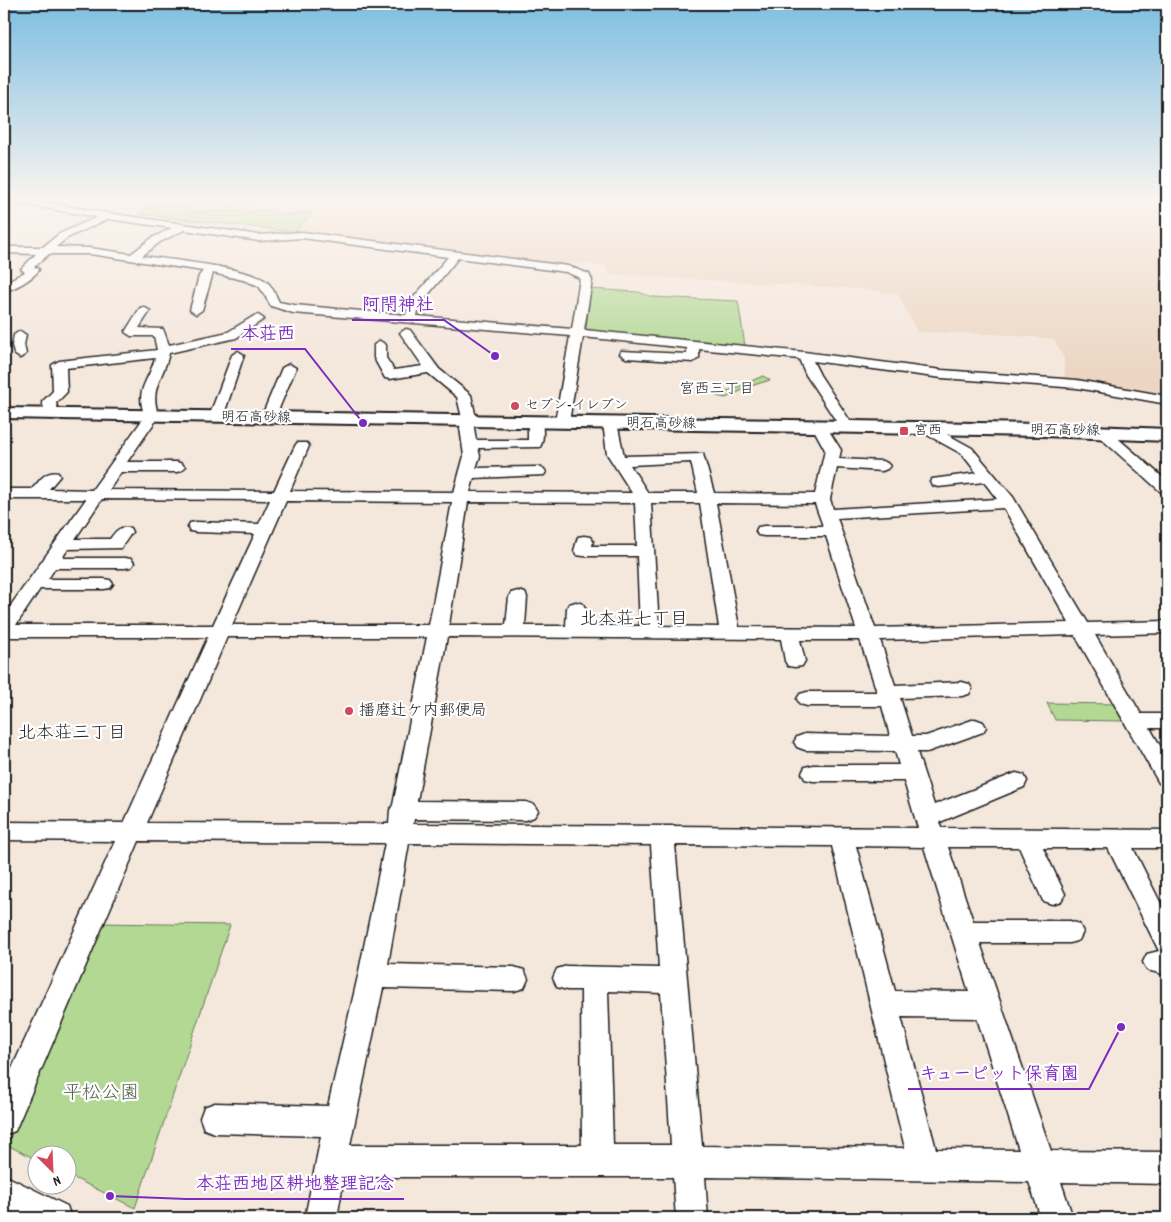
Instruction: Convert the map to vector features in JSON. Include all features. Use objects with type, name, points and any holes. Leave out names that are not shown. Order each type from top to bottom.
[{"type":"main road","name":"明石高砂線","points":[[4,413],[268,418],[469,433],[535,422],[562,422],[1101,431],[1167,435]]},
{"type":"street","points":[[4,288],[30,275],[34,270],[26,269],[40,255]]},
{"type":"street","points":[[120,255],[210,269],[246,277],[263,284],[275,304],[293,309],[578,333],[804,356],[942,374],[1077,384],[1167,400]]},
{"type":"street","points":[[455,255],[568,269],[580,272],[584,276],[586,280],[562,422]]},
{"type":"street","points":[[411,319],[413,306],[455,255]]},
{"type":"street","points":[[482,268],[489,259]]},
{"type":"street","points":[[196,310],[205,276],[210,269]]},
{"type":"street","points":[[4,630],[152,416],[146,406],[147,394],[163,352],[159,332],[131,332],[144,310]]},
{"type":"street","points":[[52,414],[49,402],[60,392],[59,365],[163,352],[232,336],[258,319]]},
{"type":"street","points":[[322,1218],[331,1161],[372,976],[397,834],[438,631],[461,496],[472,456],[469,418],[464,395],[431,369],[406,333]]},
{"type":"street","points":[[4,346],[19,344]]},
{"type":"street","points":[[380,345],[380,358],[390,375],[431,369]]},
{"type":"street","points":[[626,354],[693,358],[692,345]]},
{"type":"street","points":[[804,356],[813,375],[847,427]]},
{"type":"street","points":[[216,417],[232,362]]},
{"type":"street","points":[[268,418],[289,368]]},
{"type":"street","points":[[610,423],[614,454],[643,498],[650,633]]},
{"type":"street","points":[[819,426],[832,450],[828,515],[889,695],[929,826],[1057,1218]]},
{"type":"street","points":[[926,429],[967,451],[1008,502],[1167,777]]},
{"type":"street","points":[[1101,431],[1167,489]]},
{"type":"street","points":[[4,1120],[302,446]]},
{"type":"street","points":[[620,461],[698,457],[730,633]]},
{"type":"street","points":[[830,463],[882,466]]},
{"type":"street","points":[[117,467],[177,467]]},
{"type":"street","points":[[467,473],[538,472]]},
{"type":"street","points":[[36,495],[52,476]]},
{"type":"street","points":[[938,482],[987,477]]},
{"type":"street","points":[[4,494],[706,498],[828,515]]},
{"type":"street","points":[[764,531],[828,515],[1008,502]]},
{"type":"street","points":[[196,527],[265,529]]},
{"type":"street","points":[[64,544],[115,544],[124,532]]},
{"type":"street","points":[[584,541],[583,551],[646,550]]},
{"type":"street","points":[[50,563],[125,563]]},
{"type":"street","points":[[35,584],[104,584]]},
{"type":"street","points":[[515,632],[518,597]]},
{"type":"street","points":[[575,632],[576,608]]},
{"type":"street","points":[[4,630],[869,634],[1167,627]]},
{"type":"street","points":[[789,634],[795,661]]},
{"type":"street","points":[[807,699],[962,689]]},
{"type":"street","points":[[1135,721],[1167,721]]},
{"type":"street","points":[[805,742],[927,744],[974,728]]},
{"type":"street","points":[[813,773],[914,773]]},
{"type":"street","points":[[929,826],[938,814],[1016,781]]},
{"type":"street","points":[[402,810],[526,811]]},
{"type":"street","points":[[4,831],[842,838],[929,826],[1027,839],[1167,839]]},
{"type":"street","points":[[662,836],[692,1218]]},
{"type":"street","points":[[842,838],[925,1165]]},
{"type":"street","points":[[1027,839],[1052,894]]},
{"type":"street","points":[[1116,840],[1164,955]]},
{"type":"street","points":[[964,932],[1070,932]]},
{"type":"street","points":[[372,976],[514,979]]},
{"type":"street","points":[[598,1161],[580,978],[673,981]]},
{"type":"street","points":[[884,1004],[988,1006]]},
{"type":"street","points":[[215,1118],[340,1121]]},
{"type":"street","points":[[331,1161],[687,1161],[1167,1168]]},
{"type":"street","points":[[4,1191],[55,1218]]},
{"type":"shaded area","points":[[482,255],[1167,255],[1167,399],[1127,390],[1052,380],[1065,377],[1064,358],[1054,339],[994,334],[917,332],[898,294],[860,289],[607,274],[607,266],[566,263],[557,265]]},
{"type":"green space","points":[[591,289],[638,292],[653,297],[738,301],[745,346],[589,332],[586,329]]},
{"type":"green space","points":[[763,376],[770,380],[751,386],[726,398],[716,396]]},
{"type":"green space","points":[[1047,703],[1118,704],[1127,721],[1055,720]]},
{"type":"green space","name":"平松公園","points":[[97,923],[230,925],[135,1208],[78,1180],[78,1144],[28,1144],[28,1156],[7,1145]]},
{"type":"place","name":"阿閇神社","points":[[495,356]]},
{"type":"place","name":"セブン-イレブン","points":[[515,406]]},
{"type":"place","name":"本荘西","points":[[363,423]]},
{"type":"place","name":"宮西","points":[[904,431]]},
{"type":"place","name":"播磨辻ケ内郵便局","points":[[349,711]]},
{"type":"place","name":"キューピット保育園","points":[[1121,1027]]},
{"type":"place","name":"本荘西地区耕地整理記念","points":[[110,1196]]},
{"type":"district","name":"宮西三丁目","points":[[717,390]]},
{"type":"district","name":"北本荘七丁目","points":[[634,620]]},
{"type":"district","name":"北本荘三丁目","points":[[72,734]]}]
